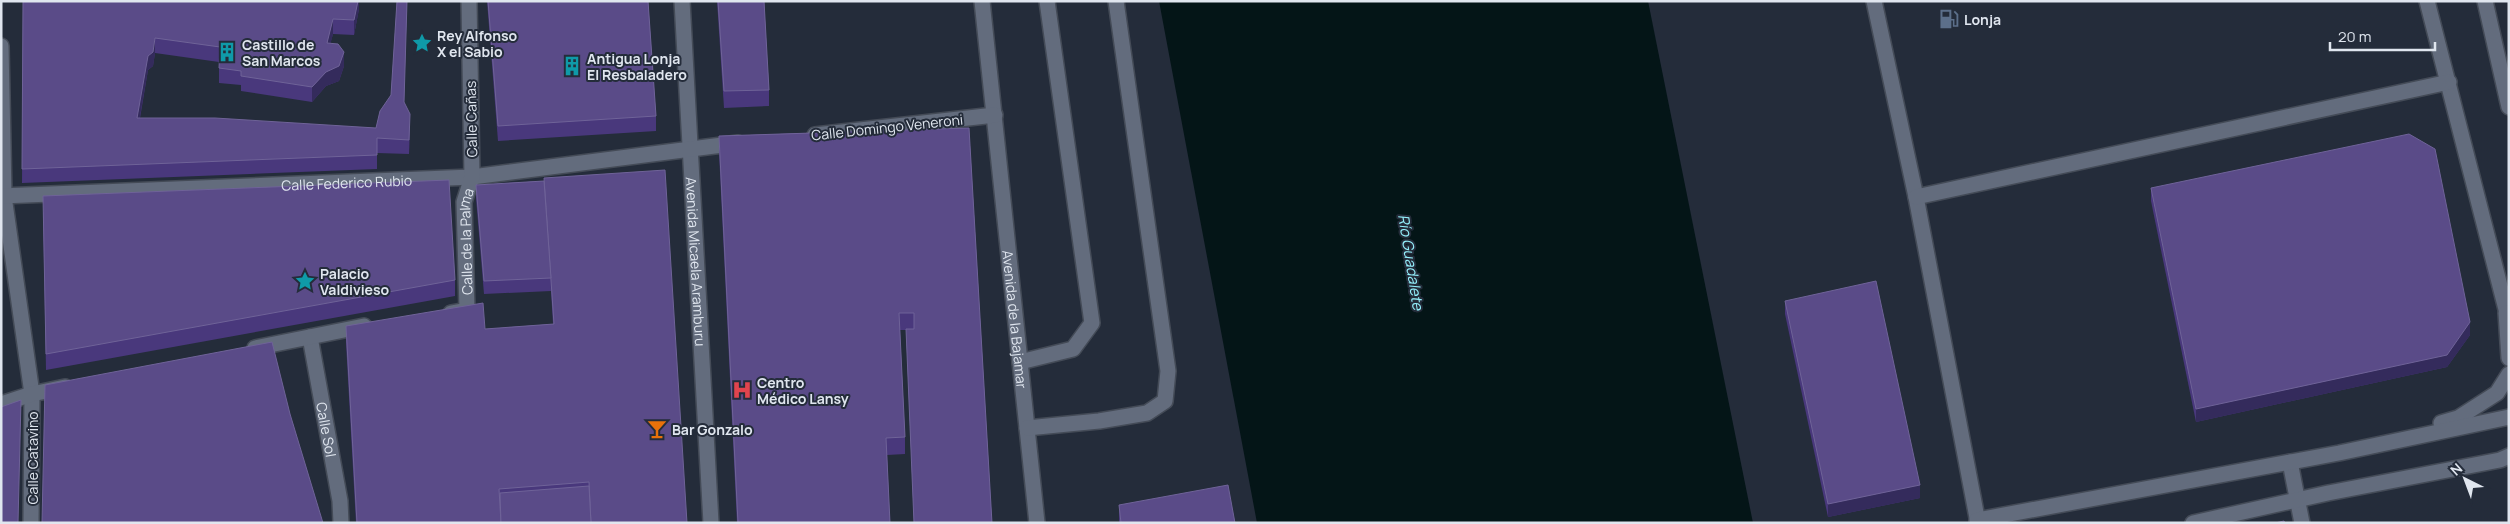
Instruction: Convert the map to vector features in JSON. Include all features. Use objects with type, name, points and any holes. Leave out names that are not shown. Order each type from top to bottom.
[{"type":"street","name":"Calle Cañas","points":[[469,1],[472,177]]},
{"type":"street","name":"Avenida Micaela Aramburu","points":[[682,1],[711,523]]},
{"type":"street","name":"Avenida de la Bajamar","points":[[982,1],[1037,523]]},
{"type":"street","points":[[1020,362],[1073,348],[1092,323],[1047,1]]},
{"type":"street","points":[[1027,428],[1099,421],[1147,413],[1165,401],[1168,371],[1116,1]]},
{"type":"street","points":[[1874,1],[1916,197],[1977,521],[2338,453],[2509,417]]},
{"type":"street","points":[[2427,1],[2507,315],[2509,358]]},
{"type":"street","points":[[2485,1],[2509,107]]},
{"type":"street","name":"Calle Catavino","points":[[1,46],[2,196],[32,394],[31,523]]},
{"type":"street","points":[[1916,197],[2449,82]]},
{"type":"street","name":"Calle Domingo Veneroni","points":[[798,136],[995,115]]},
{"type":"street","points":[[690,148],[749,142]]},
{"type":"street","name":"Calle Federico Rubio","points":[[2,196],[472,177],[690,148]]},
{"type":"street","name":"Calle de la Palma","points":[[439,314],[467,310],[464,202],[472,177]]},
{"type":"street","points":[[243,351],[375,324]]},
{"type":"street","name":"Calle Sol","points":[[310,337],[340,501],[341,523]]},
{"type":"street","points":[[2338,453],[2458,418],[2497,393],[2509,374]]},
{"type":"street","points":[[1,404],[32,394],[80,384]]},
{"type":"street","points":[[2193,523],[2328,493],[2500,460],[2509,456]]},
{"type":"street","points":[[2290,462],[2302,523]]},
{"type":"water","name":"Río Guadalete","points":[[1159,1],[1648,1],[1753,523],[1257,523]]},
{"type":"building","points":[[23,1],[358,1],[354,20],[333,19],[327,43],[338,44],[344,52],[339,66],[326,72],[312,87],[241,76],[241,71],[219,68],[220,47],[155,38],[153,52],[148,56],[137,118],[215,118],[376,128],[380,111],[391,95],[397,1],[407,1],[404,102],[410,114],[409,140],[377,138],[377,155],[22,169]]},
{"type":"building","name":"Antigua Lonja El Resbaladero","points":[[488,1],[648,1],[656,116],[498,126]]},
{"type":"building","points":[[718,1],[764,1],[769,90],[724,91]]},
{"type":"building","points":[[969,128],[992,523],[914,523],[906,329],[914,329],[914,313],[899,313],[905,437],[886,438],[890,523],[738,523],[719,136]]},
{"type":"building","points":[[2409,134],[2435,149],[2470,322],[2447,355],[2196,409],[2151,188]]},
{"type":"building","points":[[665,170],[687,523],[591,523],[589,482],[499,489],[501,523],[357,523],[346,326],[483,303],[485,329],[554,324],[544,178]]},
{"type":"building","points":[[449,180],[455,280],[46,354],[43,196]]},
{"type":"building","points":[[544,181],[551,278],[484,281],[476,185]]},
{"type":"building","points":[[1876,281],[1920,485],[1828,504],[1785,301]]},
{"type":"building","points":[[272,342],[290,414],[323,523],[42,523],[45,385]]},
{"type":"building","points":[[21,400],[18,523],[1,523],[1,407]]},
{"type":"building","points":[[1228,485],[1235,523],[1121,523],[1119,505]]},
{"type":"building","points":[[589,486],[591,523],[501,523],[500,493]]},
{"type":"place","name":"Lonja","points":[[1949,19]]},
{"type":"place","name":"Rey Alfonso X el Sabio","points":[[422,43]]},
{"type":"place","name":"Castillo de San Marcos","points":[[227,52]]},
{"type":"place","name":"Antigua Lonja El Resbaladero","points":[[572,66]]},
{"type":"place","name":"Palacio Valdivieso","points":[[305,281]]},
{"type":"place","name":"Centro Médico Lansy","points":[[742,390]]},
{"type":"place","name":"Bar Gonzalo","points":[[657,429]]}]
